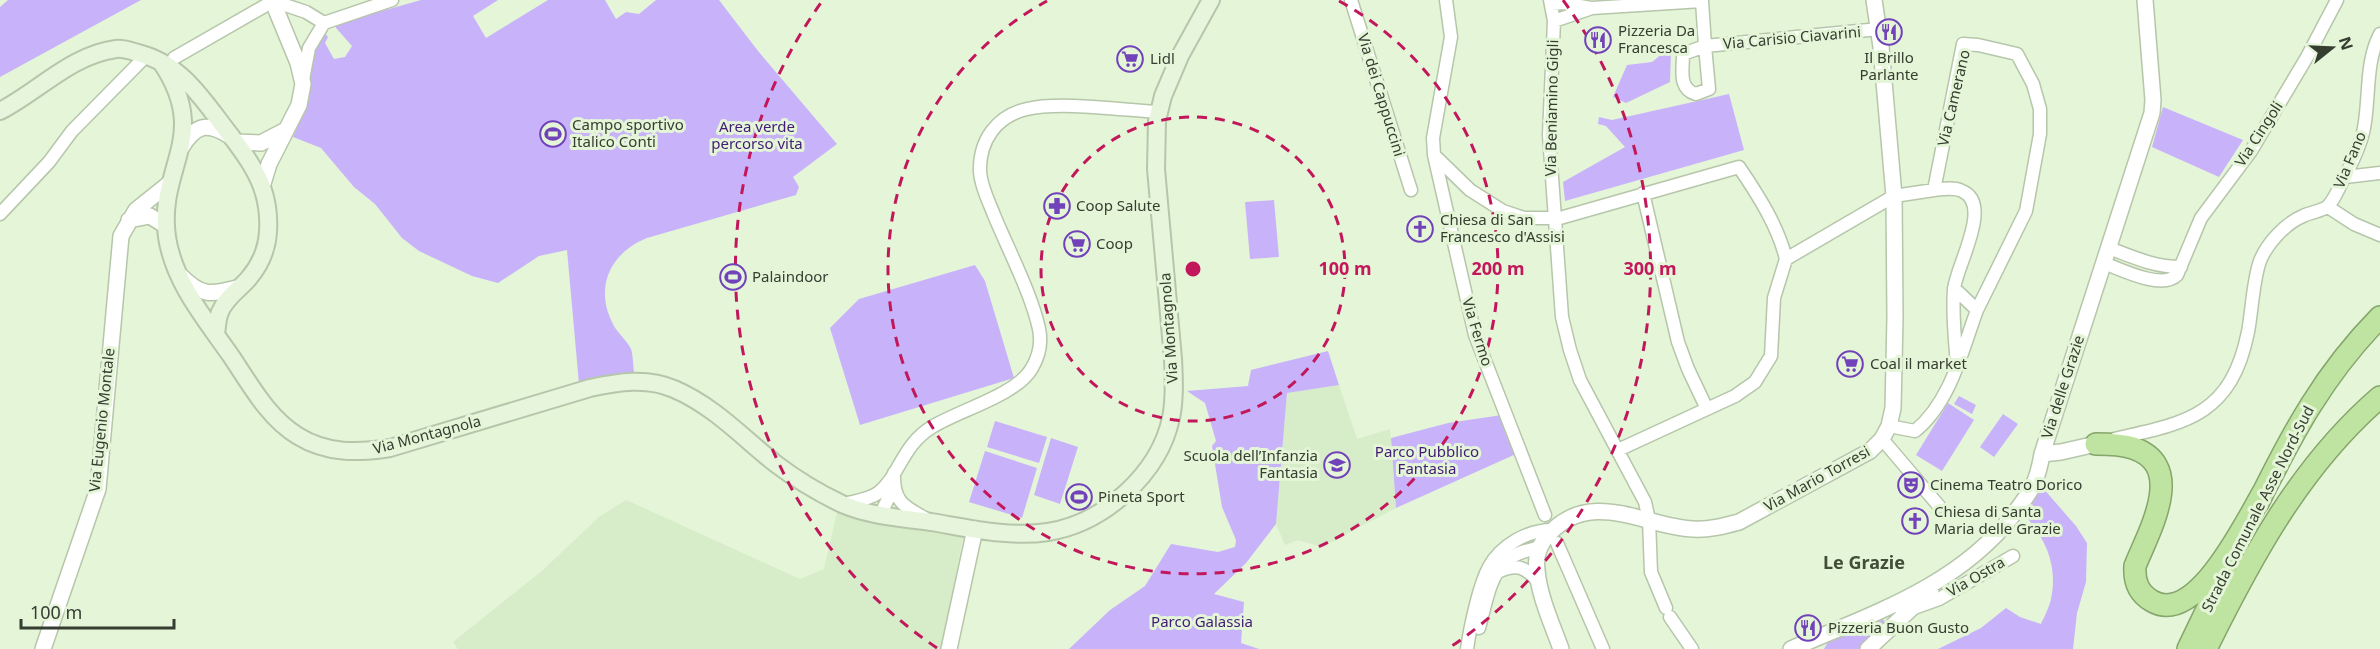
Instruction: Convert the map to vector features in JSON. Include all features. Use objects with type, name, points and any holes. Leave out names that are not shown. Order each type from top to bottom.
[{"type":"highway","name":"Strada Comunale Asse Nord-Sud","points":[[2188,649],[2212,576],[2264,491],[2315,396],[2354,344],[2380,317]]},
{"type":"highway","name":"Strada Comunale Asse Nord-Sud","points":[[2206,649],[2268,531],[2316,462],[2336,439],[2380,397]]},
{"type":"highway","points":[[2106,444],[2133,448],[2142,452],[2157,466],[2162,484],[2158,509],[2135,566],[2136,583],[2147,598],[2160,606],[2175,605],[2205,593]]},
{"type":"main road","name":"Via Montagnola","points":[[161,58],[177,88],[183,108],[181,148],[171,182],[166,226],[171,254],[189,296],[261,400],[278,421],[297,436],[317,446],[352,452],[390,448],[590,388],[621,382],[647,382],[673,388],[711,410],[801,482],[843,504],[880,515],[1027,534],[1057,530],[1085,519],[1130,489],[1145,473],[1160,450],[1171,418],[1174,386],[1156,169],[1158,112],[1180,56],[1211,0]]},
{"type":"main road","points":[[0,111],[89,55],[118,49],[161,58],[194,87],[246,155],[262,187],[268,218],[268,235],[257,266],[248,279],[237,288],[220,313],[216,335]]},
{"type":"street","points":[[273,0],[298,63],[303,84]]},
{"type":"street","points":[[0,214],[50,162],[72,131],[161,58],[273,0],[306,12],[324,22]]},
{"type":"street","points":[[298,0],[306,12]]},
{"type":"street","points":[[262,187],[269,164],[299,105],[309,48],[324,22],[392,0]]},
{"type":"street","name":"Via dei Cappuccini","points":[[1351,0],[1411,190]]},
{"type":"street","name":"Via Fermo","points":[[1446,0],[1451,38],[1433,138],[1434,155],[1475,335],[1545,515]]},
{"type":"street","points":[[1874,0],[1879,29],[1894,196],[1893,408],[1886,433],[1939,506]]},
{"type":"street","name":"Via delle Grazie","points":[[1791,649],[1818,644],[1946,577],[1979,552],[2003,527],[2034,488],[2042,454],[2152,113],[2154,100],[2145,0]]},
{"type":"street","points":[[1554,21],[1592,8],[1621,3],[1702,1]]},
{"type":"street","name":"Via Carisio Ciavarini","points":[[1702,1],[1705,46],[1879,29]]},
{"type":"street","name":"Via Cingoli","points":[[2181,267],[2201,218],[2251,151],[2307,57],[2336,1]]},
{"type":"street","points":[[1551,2],[1592,8]]},
{"type":"street","name":"Via Beniamino Gigli","points":[[1551,2],[1554,21],[1549,135],[1562,317],[1580,380],[1645,502],[1649,520],[1651,572],[1668,613],[1692,649]]},
{"type":"street","name":"Via Fano","points":[[2106,444],[2171,426],[2194,417],[2205,410],[2225,388],[2237,366],[2248,335],[2260,260],[2276,236],[2293,221],[2328,207],[2345,177],[2364,130],[2370,63],[2380,34]]},
{"type":"street","name":"Via Camerano","points":[[1886,433],[1915,431],[1927,422],[1946,391],[1977,310],[2025,211],[2040,134],[2040,109],[2033,84],[2017,54],[1963,44],[1934,190]]},
{"type":"street","points":[[843,504],[871,497],[880,491],[915,440],[927,430],[946,418],[999,396],[1021,383],[1040,352],[1040,331],[1034,310],[985,194],[980,173],[983,145],[991,132],[1000,121],[1014,113],[1045,106],[1158,112]]},
{"type":"street","points":[[181,148],[191,133],[211,126],[233,139],[261,143],[284,131]]},
{"type":"street","points":[[1434,155],[1470,190],[1503,210],[1524,218],[1554,219],[1739,166],[1775,228],[1783,245],[1786,260],[1774,298],[1771,356],[1755,382],[1735,396],[1617,450]]},
{"type":"street","points":[[2345,177],[2380,173]]},
{"type":"street","name":"Via Eugenio Montale","points":[[43,649],[98,489],[118,245],[129,220],[142,204],[171,182]]},
{"type":"street","name":"Via Camerano","points":[[1894,196],[1954,188],[1965,191],[1971,199],[1975,223],[1954,288],[1957,364]]},
{"type":"street","points":[[1643,193],[1678,342],[1707,409]]},
{"type":"street","points":[[1786,260],[1894,196]]},
{"type":"street","points":[[2328,207],[2354,224],[2380,235]]},
{"type":"street","points":[[129,220],[150,216],[166,226]]},
{"type":"street","points":[[2104,263],[2160,282],[2172,280],[2181,267],[2163,267],[2109,248]]},
{"type":"street","points":[[2145,278],[2149,263]]},
{"type":"street","points":[[179,274],[197,291],[217,293],[237,288]]},
{"type":"street","points":[[1954,288],[1977,310]]},
{"type":"street","name":"Via Mario Torresi","points":[[1540,547],[1555,537],[1576,515],[1595,511],[1615,512],[1691,529],[1719,528],[1739,522],[1870,451],[1886,433]]},
{"type":"street","points":[[2042,454],[2106,444]]},
{"type":"street","points":[[880,515],[893,489],[894,472]]},
{"type":"street","points":[[893,489],[897,499],[908,509],[933,522]]},
{"type":"street","points":[[880,491],[878,503],[880,515]]},
{"type":"street","points":[[949,649],[975,529]]},
{"type":"street","points":[[1467,649],[1489,567],[1497,555],[1536,531],[1555,537],[1603,649]]},
{"type":"street","points":[[1508,547],[1528,540],[1540,547]]},
{"type":"street","points":[[1467,649],[1477,637],[1493,583],[1505,562],[1540,547]]},
{"type":"street","points":[[1540,547],[1536,561],[1539,583],[1561,649]]},
{"type":"street","name":"Via Ostra","points":[[1936,594],[2013,556]]},
{"type":"street","points":[[1499,572],[1516,566],[1521,567],[1531,573],[1539,583]]},
{"type":"street","points":[[1868,649],[1913,609],[1936,594],[1946,577]]},
{"type":"street","points":[[1886,608],[1892,611],[1898,622]]},
{"type":"shaded area","name":"Scuola dell’Infanzia Fantasia","points":[[1339,385],[1357,439],[1390,429],[1396,508],[1322,547],[1298,540],[1285,545],[1276,524],[1287,393]]},
{"type":"shaded area","points":[[626,500],[800,579],[824,569],[838,508],[856,516],[963,536],[942,649],[458,649],[453,642],[542,571],[599,517]]},
{"type":"green space","points":[[8,0],[141,0],[0,77],[0,7]]},
{"type":"green space","name":"Area verde percorso vita","points":[[421,0],[498,0],[473,16],[486,38],[548,0],[605,0],[616,19],[626,12],[639,14],[656,0],[719,0],[758,51],[837,144],[793,177],[799,187],[796,195],[647,238],[624,252],[610,271],[605,295],[612,322],[631,349],[634,372],[579,384],[567,250],[539,256],[498,283],[472,276],[419,251],[402,238],[375,204],[354,187],[321,148],[293,137],[307,104],[310,87],[309,65],[324,32],[328,37],[325,43],[334,59],[345,57],[352,46],[336,28],[336,24]]},
{"type":"green space","points":[[1671,51],[1670,82],[1626,103],[1613,97],[1627,65],[1652,62],[1663,53]]},
{"type":"green space","points":[[1729,94],[1744,150],[1565,201],[1563,182],[1625,147],[1606,126],[1598,124],[1599,117],[1612,120]]},
{"type":"green space","points":[[2163,107],[2243,140],[2219,177],[2152,147]]},
{"type":"green space","points":[[1274,200],[1279,257],[1250,259],[1245,202]]},
{"type":"green space","points":[[975,265],[985,281],[1014,378],[860,425],[830,328],[859,299]]},
{"type":"green space","name":"Parco Galassia","points":[[1328,351],[1339,385],[1287,393],[1276,524],[1246,563],[1214,594],[1244,602],[1241,643],[1259,649],[1069,649],[1110,610],[1145,586],[1171,544],[1218,552],[1235,547],[1236,540],[1222,507],[1212,446],[1216,441],[1205,403],[1187,391],[1248,386],[1251,370]]},
{"type":"green space","points":[[1959,396],[1976,405],[1972,414],[1954,404]]},
{"type":"green space","points":[[1948,403],[1974,420],[1942,471],[1916,455]]},
{"type":"green space","points":[[2003,414],[2018,424],[1994,457],[1980,447]]},
{"type":"green space","name":"Parco Pubblico Fantasia","points":[[1502,415],[1516,454],[1396,508],[1391,438],[1448,423]]},
{"type":"green space","points":[[995,421],[1047,437],[1039,463],[987,447]]},
{"type":"green space","points":[[1051,438],[1078,447],[1060,504],[1034,495]]},
{"type":"green space","points":[[985,451],[1037,468],[1022,518],[969,502]]},
{"type":"green space","points":[[2042,487],[2076,526],[2087,543],[2086,582],[2077,613],[2073,649],[1938,649],[1981,628],[2006,608],[2020,617],[2041,624],[2051,597],[2052,571],[2047,550],[2037,530],[2023,513]]},
{"type":"green space","points":[[1882,618],[1887,625],[1862,649],[1824,649],[1828,642]]},
{"type":"place","name":"Il Brillo Parlante","points":[[1889,32]]},
{"type":"place","name":"Pizzeria Da Francesca","points":[[1598,40]]},
{"type":"place","name":"Lidl","points":[[1130,59]]},
{"type":"place","name":"Campo sportivo Italico Conti","points":[[553,134]]},
{"type":"place","name":"Coop Salute","points":[[1057,206]]},
{"type":"place","name":"Chiesa di San Francesco d'Assisi","points":[[1420,229]]},
{"type":"place","name":"Coop","points":[[1077,244]]},
{"type":"place","name":"Palaindoor","points":[[733,277]]},
{"type":"place","name":"Coal il market","points":[[1850,364]]},
{"type":"place","name":"Scuola dell’Infanzia Fantasia","points":[[1337,465]]},
{"type":"place","name":"Cinema Teatro Dorico","points":[[1911,485]]},
{"type":"place","name":"Pineta Sport","points":[[1079,497]]},
{"type":"place","name":"Chiesa di Santa Maria delle Grazie","points":[[1915,521]]},
{"type":"place","name":"Pizzeria Buon Gusto","points":[[1808,628]]},
{"type":"district","name":"Le Grazie","points":[[1864,563]]}]
